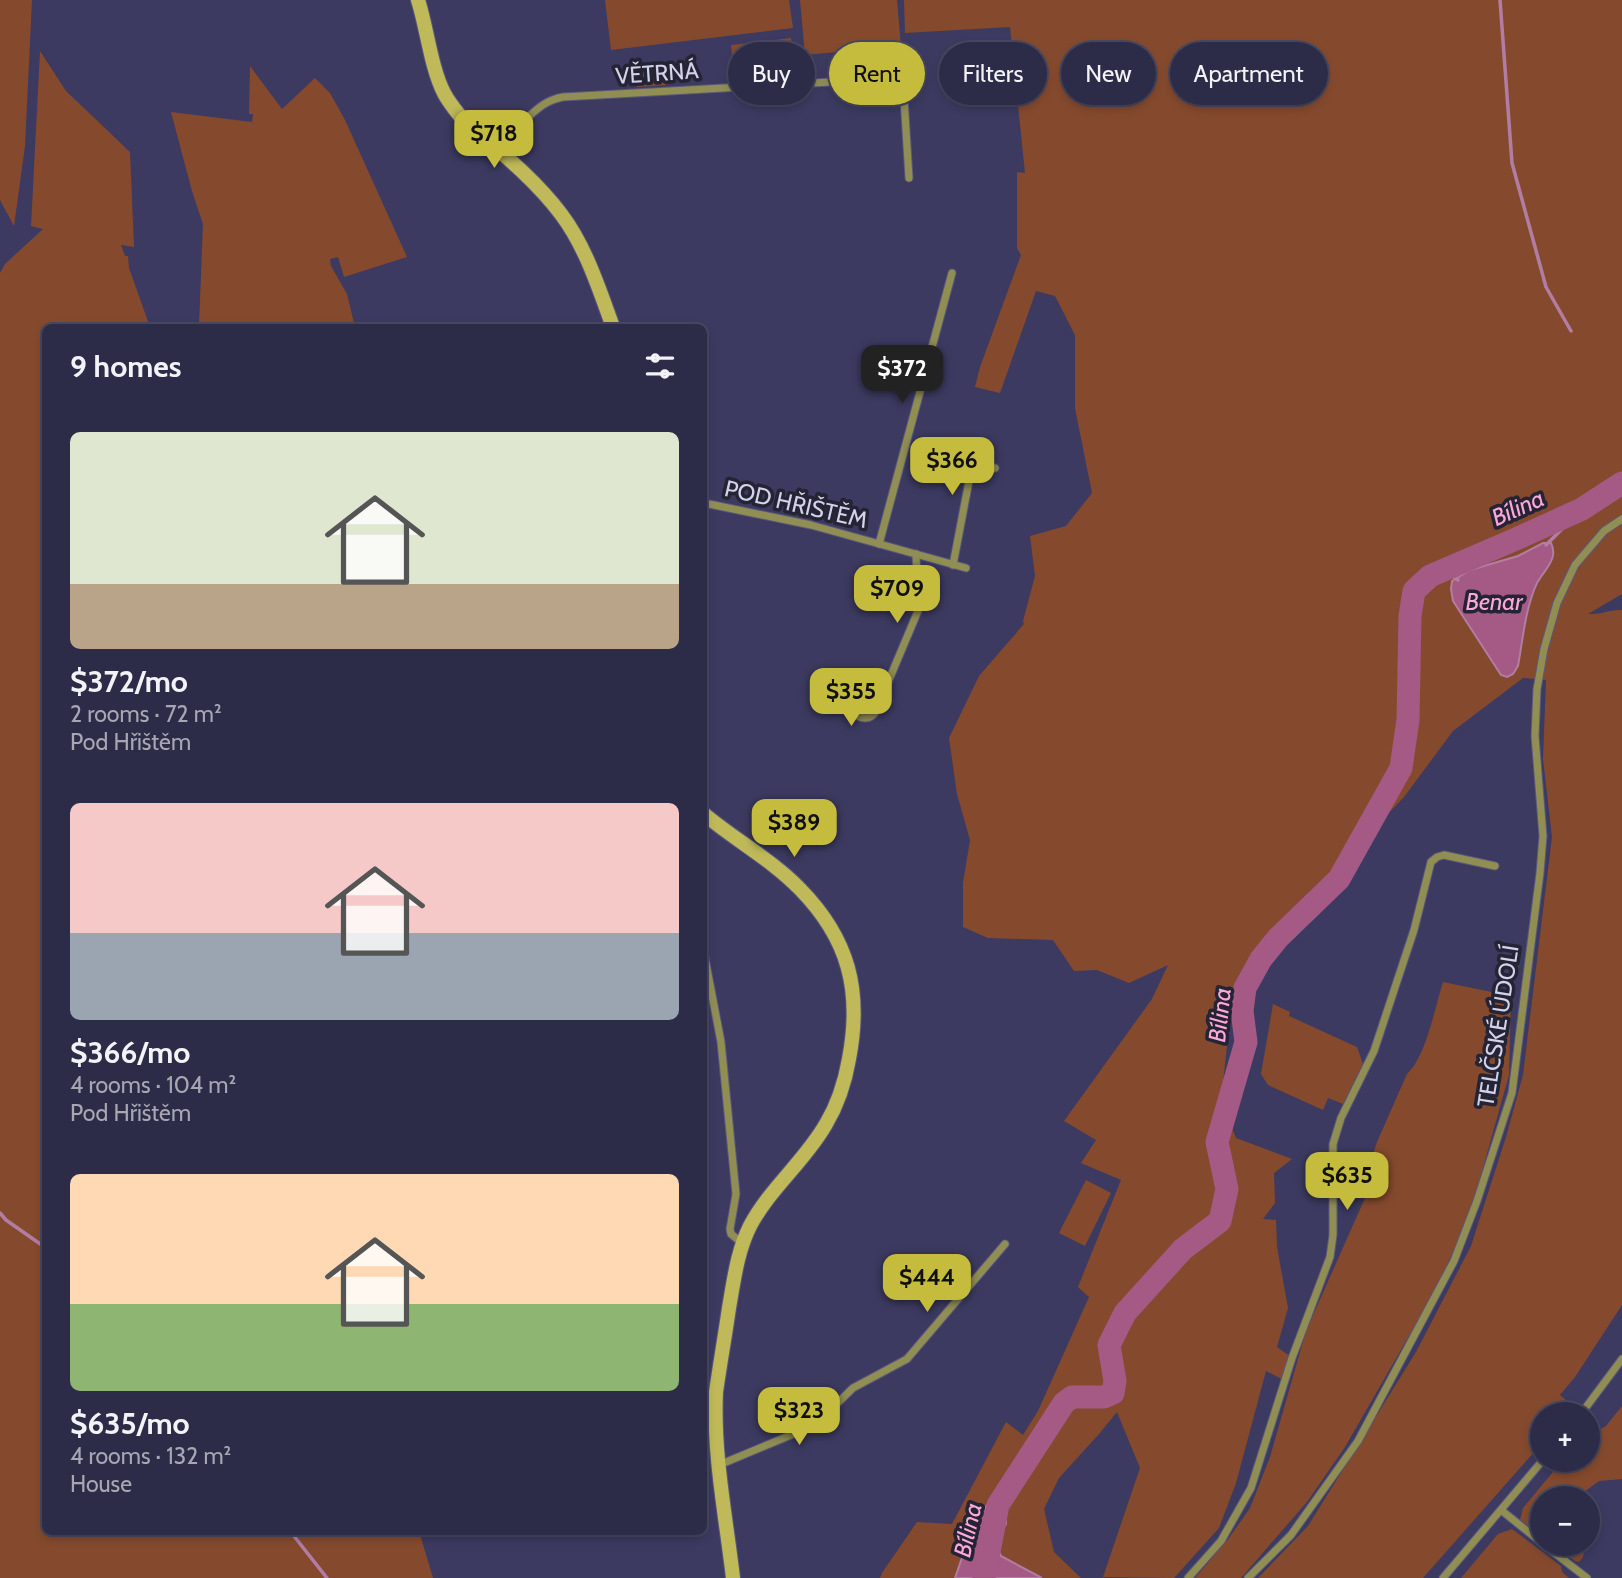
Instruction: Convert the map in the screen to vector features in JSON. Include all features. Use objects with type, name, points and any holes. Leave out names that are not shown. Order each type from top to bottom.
[{"type":"street","points":[[418,0],[444,93],[464,121],[538,187],[562,216],[593,274],[611,324]]},
{"type":"street","name":"VĚTRNÁ","points":[[492,145],[540,105],[563,97],[817,83],[900,71],[909,178]]},
{"type":"street","name":"POD HŘIŠTĚM","points":[[879,544],[952,273]]},
{"type":"street","points":[[953,565],[969,481],[975,472],[995,468]]},
{"type":"street","name":"POD HŘIŠTĚM","points":[[707,504],[811,525],[966,568]]},
{"type":"street","name":"TELČSKÉ ÚDOLÍ","points":[[1248,1578],[1292,1535],[1358,1441],[1454,1261],[1477,1200],[1512,1093],[1540,873],[1543,836],[1535,736],[1537,690],[1544,649],[1557,603],[1575,565],[1604,531],[1622,519]]},
{"type":"street","points":[[875,699],[886,687],[918,611],[916,554]]},
{"type":"street","points":[[707,816],[786,875],[813,903],[833,931],[842,951],[850,972],[855,1000],[851,1048],[844,1083],[833,1111],[815,1141],[765,1202],[750,1226],[736,1267],[716,1392],[715,1424],[733,1578]]},
{"type":"street","points":[[1188,1578],[1221,1541],[1251,1488],[1292,1358],[1330,1257],[1333,1235],[1333,1144],[1341,1118],[1374,1051],[1414,930],[1431,862],[1444,855],[1495,866]]},
{"type":"street","points":[[707,969],[721,1042],[736,1194],[730,1229],[731,1234],[743,1243]]},
{"type":"street","points":[[719,1465],[815,1425],[853,1388],[907,1359],[1005,1244]]},
{"type":"street","points":[[1590,1402],[1622,1359]]},
{"type":"street","points":[[1443,1578],[1533,1472]]},
{"type":"street","points":[[1501,1510],[1530,1533]]},
{"type":"street","points":[[1559,1556],[1587,1578]]},
{"type":"shaded area","points":[[0,0],[32,0],[25,146],[14,226],[0,200]]},
{"type":"shaded area","points":[[605,0],[789,0],[793,28],[611,50]]},
{"type":"shaded area","points":[[800,0],[897,0],[901,42],[829,42],[829,53],[815,54],[815,42],[804,42]]},
{"type":"shaded area","points":[[904,0],[1622,0],[1622,594],[1588,614],[1622,610],[1622,1305],[1575,1377],[1560,1395],[1568,1402],[1530,1402],[1530,1457],[1423,1578],[1258,1578],[1308,1526],[1416,1352],[1471,1246],[1506,1137],[1523,1075],[1552,837],[1543,759],[1546,680],[1523,678],[1453,731],[1404,797],[1247,962],[1231,1008],[1221,1102],[1236,1138],[1292,1159],[1274,1173],[1275,1203],[1263,1219],[1276,1220],[1277,1247],[1288,1308],[1277,1347],[1291,1357],[1284,1380],[1266,1371],[1236,1483],[1219,1528],[1174,1578],[1103,1577],[1140,1468],[1117,1412],[1059,1478],[1044,1509],[1054,1552],[1081,1578],[1044,1578],[1001,1556],[998,1537],[980,1513],[955,1578],[880,1578],[917,1522],[952,1524],[1006,1422],[1023,1435],[1038,1411],[1089,1297],[1078,1287],[1121,1180],[1081,1163],[1096,1140],[1064,1121],[1152,999],[1168,965],[1129,983],[1097,970],[1074,971],[1053,940],[988,938],[963,927],[963,883],[970,840],[957,794],[949,738],[979,676],[1024,624],[1035,576],[1030,536],[1066,526],[1092,493],[1075,408],[1075,335],[1055,296],[1036,291],[1000,393],[975,387],[1021,255],[1017,248],[1017,172],[1025,173],[1018,105],[1047,105],[1047,42],[1012,42],[1010,27],[905,33]],"holes":[[[1543,543],[1553,559],[1538,583],[1528,608],[1518,666],[1501,675],[1453,601],[1451,589],[1470,570],[1518,556]]]},
{"type":"shaded area","points":[[791,38],[791,42],[757,42]]},
{"type":"shaded area","points":[[40,51],[66,91],[130,152],[134,247],[121,245],[125,256],[128,256],[129,268],[149,324],[42,324],[42,1535],[420,1535],[433,1578],[0,1578],[0,273],[5,264],[43,229],[31,226]]},
{"type":"shaded area","points":[[250,66],[282,109],[315,78],[330,93],[345,120],[407,257],[344,277],[338,257],[330,259],[331,266],[347,294],[354,324],[199,324],[203,224],[171,112],[252,122],[253,114],[249,114]]},
{"type":"shaded area","points":[[665,71],[666,85],[637,87],[636,73]]},
{"type":"shaded area","points":[[1443,982],[1511,998],[1509,1075],[1472,1207],[1432,1296],[1345,1447],[1307,1502],[1241,1578],[1195,1578],[1250,1508],[1270,1457],[1306,1331],[1373,1180],[1370,1164],[1377,1142],[1407,1074],[1425,1044]]},
{"type":"shaded area","points":[[1273,1004],[1290,1012],[1289,1016],[1357,1047],[1363,1064],[1343,1104],[1328,1098],[1323,1110],[1268,1085],[1261,1074]]},
{"type":"shaded area","points":[[1086,1180],[1111,1193],[1085,1246],[1059,1233]]},
{"type":"shaded area","points":[[1622,1406],[1622,1479],[1599,1481],[1592,1486],[1541,1486],[1553,1472],[1600,1472],[1600,1429],[1606,1426]]},
{"type":"shaded area","points":[[1530,1500],[1530,1527],[1520,1520],[1523,1508]]},
{"type":"shaded area","points":[[1512,1529],[1530,1543],[1530,1556],[1548,1556],[1561,1566],[1562,1572],[1569,1578],[1461,1578],[1498,1534]]},
{"type":"shaded area","points":[[1568,1556],[1583,1556],[1579,1562]]},
{"type":"water","name":"Benar","points":[[1543,543],[1551,543],[1552,559],[1537,583],[1530,603],[1518,666],[1513,674],[1507,677],[1501,675],[1453,601],[1452,581],[1470,570],[1518,556]]},
{"type":"water","points":[[988,1504],[998,1505],[1006,1512],[1006,1524],[998,1537],[997,1546],[1001,1556],[1042,1578],[955,1578],[972,1530]]},
{"type":"waterway","points":[[1500,0],[1512,163],[1546,287],[1571,331]]},
{"type":"waterway","name":"Bílina","points":[[984,1578],[998,1505],[1064,1403],[1072,1397],[1104,1397],[1113,1393],[1115,1381],[1109,1345],[1125,1313],[1183,1249],[1220,1221],[1227,1189],[1217,1142],[1246,1042],[1242,1011],[1245,988],[1261,959],[1278,938],[1339,879],[1401,768],[1408,720],[1410,616],[1414,591],[1430,576],[1582,509],[1622,483]]},
{"type":"waterway","points":[[1546,545],[1582,509]]},
{"type":"waterway","points":[[1442,570],[1458,580]]},
{"type":"waterway","points":[[0,1213],[42,1245]]},
{"type":"waterway","points":[[293,1535],[327,1578]]}]
